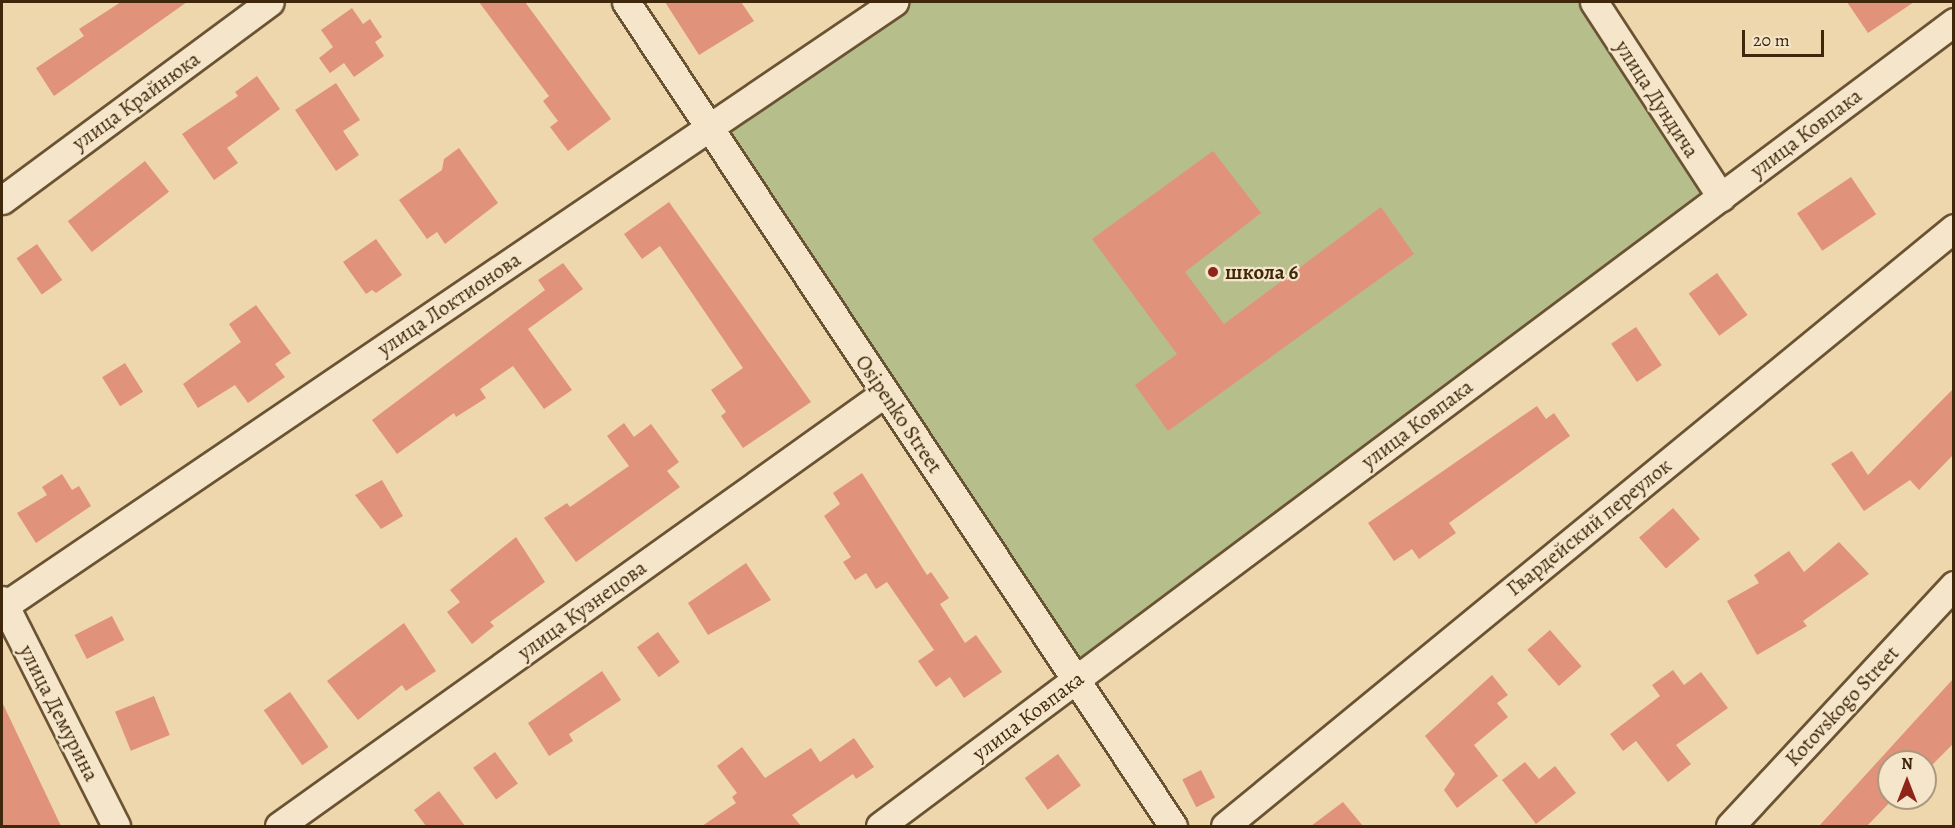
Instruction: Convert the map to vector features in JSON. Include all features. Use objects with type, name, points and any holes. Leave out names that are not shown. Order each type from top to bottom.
[{"type":"street","name":"улица Крайнюка","points":[[2,200],[270,2]]},
{"type":"street","name":"Osipenko Street","points":[[626,2],[1173,826]]},
{"type":"street","name":"улица Локтионова","points":[[3,603],[894,2]]},
{"type":"street","name":"улица Дундича","points":[[1594,2],[1721,196]]},
{"type":"street","name":"улица Ковпака","points":[[879,826],[1953,22]]},
{"type":"street","name":"Гвардейский переулок","points":[[1225,826],[1953,228]]},
{"type":"street","name":"улица Кузнецова","points":[[279,826],[885,393]]},
{"type":"street","name":"Kotovskogo Street","points":[[1730,826],[1953,585]]},
{"type":"street","name":"улица Демурина","points":[[3,603],[116,826]]},
{"type":"green space","name":"школа 6","points":[[894,2],[1594,2],[1721,197],[1075,680],[709,127]]},
{"type":"building","points":[[121,2],[187,2],[54,96],[36,68],[84,36],[79,29]]},
{"type":"building","points":[[479,2],[525,2],[611,119],[568,151],[550,127],[558,121],[543,101],[549,96]]},
{"type":"building","points":[[665,2],[741,2],[754,21],[699,55]]},
{"type":"building","points":[[1847,2],[1914,2],[1868,33]]},
{"type":"building","points":[[352,8],[363,24],[370,19],[382,37],[375,42],[384,56],[354,77],[344,63],[330,73],[319,58],[333,47],[321,30]]},
{"type":"building","points":[[257,76],[280,109],[227,148],[238,163],[214,180],[182,134],[238,96],[235,92]]},
{"type":"building","points":[[336,83],[360,120],[343,131],[359,155],[336,171],[295,110]]},
{"type":"building","points":[[459,148],[498,203],[445,244],[437,232],[427,239],[399,200],[442,170],[444,159]]},
{"type":"building","points":[[1213,151],[1261,213],[1185,272],[1224,324],[1381,207],[1414,254],[1168,431],[1135,385],[1177,354],[1092,239]]},
{"type":"building","points":[[145,161],[169,192],[92,252],[68,221]]},
{"type":"building","points":[[1851,177],[1876,214],[1822,251],[1797,213]]},
{"type":"building","points":[[669,202],[811,402],[743,448],[721,416],[726,412],[711,390],[743,368],[660,246],[642,259],[624,234]]},
{"type":"building","points":[[376,239],[402,275],[376,293],[372,290],[366,294],[343,262]]},
{"type":"building","points":[[37,244],[62,280],[42,294],[17,258]]},
{"type":"building","points":[[563,263],[583,289],[528,329],[572,390],[544,409],[513,366],[480,389],[486,398],[456,417],[454,413],[397,454],[372,420],[545,290],[538,280]]},
{"type":"building","points":[[1717,273],[1748,315],[1719,336],[1689,294]]},
{"type":"building","points":[[256,305],[291,353],[275,364],[285,377],[248,403],[235,385],[198,408],[183,384],[241,342],[229,324]]},
{"type":"building","points":[[1636,327],[1662,365],[1637,382],[1611,344]]},
{"type":"building","points":[[125,363],[143,392],[120,406],[102,377]]},
{"type":"building","points":[[1953,389],[1953,455],[1919,490],[1910,480],[1864,511],[1831,464],[1852,451],[1868,475]]},
{"type":"building","points":[[1537,406],[1546,419],[1554,413],[1570,436],[1449,523],[1456,533],[1419,559],[1412,549],[1394,561],[1368,523]]},
{"type":"building","points":[[624,423],[634,437],[651,424],[679,462],[667,471],[680,487],[576,562],[544,518],[567,503],[570,507],[629,466],[607,436]]},
{"type":"building","points":[[862,473],[927,575],[931,572],[949,598],[940,604],[965,643],[976,635],[1002,672],[964,698],[950,677],[936,687],[918,661],[934,650],[887,582],[876,589],[866,573],[855,580],[843,562],[851,557],[824,516],[840,504],[833,493]]},
{"type":"building","points":[[62,474],[72,490],[79,486],[91,506],[36,543],[17,513],[47,495],[42,487]]},
{"type":"building","points":[[382,480],[403,516],[381,529],[355,495]]},
{"type":"building","points":[[1673,508],[1700,539],[1666,568],[1639,538]]},
{"type":"building","points":[[516,537],[545,582],[490,622],[494,626],[472,644],[447,612],[460,602],[450,590]]},
{"type":"building","points":[[1839,542],[1869,574],[1803,621],[1807,626],[1757,655],[1727,601],[1759,583],[1754,575],[1789,551],[1804,572]]},
{"type":"building","points":[[746,563],[771,600],[708,635],[688,603]]},
{"type":"building","points":[[112,616],[124,640],[87,659],[75,635]]},
{"type":"building","points":[[404,623],[436,671],[406,691],[402,685],[358,720],[327,681]]},
{"type":"building","points":[[1550,630],[1581,666],[1559,686],[1527,650]]},
{"type":"building","points":[[658,632],[680,662],[659,677],[637,647]]},
{"type":"building","points":[[1673,670],[1684,685],[1701,672],[1728,708],[1676,745],[1691,764],[1668,782],[1636,741],[1623,751],[1610,734],[1660,696],[1652,685]]},
{"type":"building","points":[[602,671],[621,700],[569,734],[573,741],[549,756],[528,723]]},
{"type":"building","points":[[1492,675],[1508,695],[1497,703],[1508,717],[1474,745],[1498,776],[1457,808],[1444,790],[1455,774],[1425,736]]},
{"type":"building","points":[[1953,679],[1953,744],[1937,760],[1937,750],[1888,750]]},
{"type":"building","points":[[290,692],[328,747],[302,765],[264,710]]},
{"type":"building","points":[[154,696],[170,735],[131,751],[115,712]]},
{"type":"building","points":[[2,702],[61,826],[2,826]]},
{"type":"building","points":[[854,738],[874,767],[856,779],[853,774],[792,815],[801,826],[702,826],[736,803],[732,797],[737,793],[717,766],[742,747],[765,778],[811,748],[820,762]]},
{"type":"building","points":[[495,752],[518,784],[496,799],[473,768]]},
{"type":"building","points":[[1058,754],[1081,786],[1048,810],[1025,778]]},
{"type":"building","points":[[1525,762],[1539,779],[1555,766],[1576,793],[1536,824],[1502,780]]},
{"type":"building","points":[[1877,762],[1877,810],[1882,810],[1867,826],[1819,826]]},
{"type":"building","points":[[1201,770],[1215,798],[1196,807],[1182,780]]},
{"type":"building","points":[[439,791],[465,826],[426,826],[414,810]]},
{"type":"building","points":[[1343,802],[1363,826],[1311,826]]},
{"type":"place","name":"школа 6","points":[[1213,272]]}]
